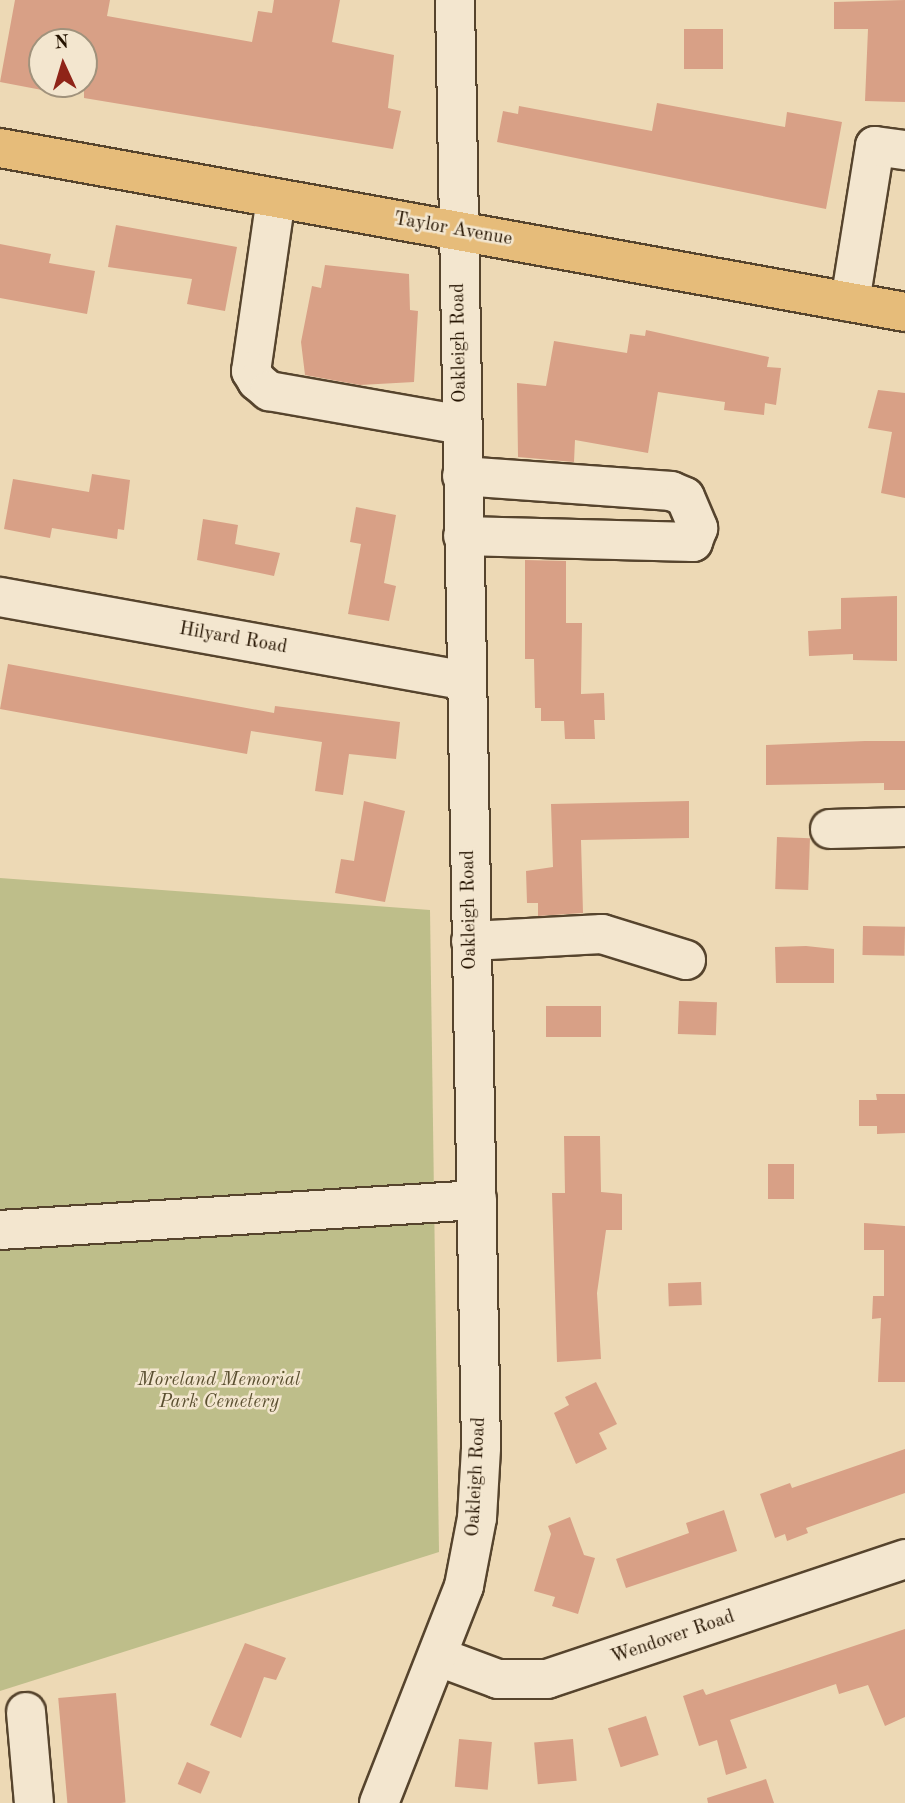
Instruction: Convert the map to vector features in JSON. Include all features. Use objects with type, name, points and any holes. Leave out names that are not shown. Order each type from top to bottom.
[{"type":"main road","name":"Taylor Avenue","points":[[0,148],[905,312]]},
{"type":"street","name":"Oakleigh Road","points":[[379,1803],[439,1657],[464,1586],[477,1518],[477,1200],[455,0]]},
{"type":"street","points":[[850,302],[875,146],[905,150]]},
{"type":"street","points":[[276,198],[251,371],[257,381],[269,391],[462,425]]},
{"type":"street","points":[[462,476],[671,491],[685,497],[698,528],[693,542],[463,536]]},
{"type":"street","name":"Hilyard Road","points":[[0,597],[466,681]]},
{"type":"street","points":[[830,829],[905,827]]},
{"type":"street","points":[[471,941],[602,934],[686,960]]},
{"type":"street","points":[[0,1230],[477,1200]]},
{"type":"street","name":"Wendover Road","points":[[439,1657],[498,1679],[547,1679],[905,1559]]},
{"type":"street","points":[[26,1712],[34,1803]]},
{"type":"green space","name":"Moreland Memorial Park Cemetery","points":[[0,878],[430,910],[439,1552],[0,1691]]},
{"type":"building","points":[[15,0],[110,0],[107,16],[252,42],[258,11],[272,13],[274,0],[340,0],[332,42],[394,55],[388,108],[401,111],[393,149],[84,98],[98,98],[98,28],[28,28],[28,87],[0,82]]},
{"type":"building","points":[[905,0],[905,102],[865,101],[868,29],[834,29],[834,2]]},
{"type":"building","points":[[684,29],[723,29],[723,69],[684,69]]},
{"type":"building","points":[[657,103],[785,127],[787,112],[842,122],[826,209],[497,142],[503,111],[518,114],[519,106],[652,131]]},
{"type":"building","points":[[116,225],[237,247],[225,311],[187,304],[192,279],[108,267]]},
{"type":"building","points":[[0,244],[51,254],[49,263],[95,271],[87,314],[0,298]]},
{"type":"building","points":[[325,265],[409,274],[410,310],[418,311],[414,382],[360,385],[305,375],[301,342],[312,286],[321,288]]},
{"type":"building","points":[[646,330],[769,357],[767,367],[781,368],[776,405],[765,403],[764,415],[724,410],[725,402],[658,392],[648,453],[575,440],[574,462],[518,457],[517,383],[546,386],[554,341],[627,353],[630,334],[645,336]]},
{"type":"building","points":[[878,390],[905,393],[905,498],[881,493],[892,432],[868,428]]},
{"type":"building","points":[[92,474],[130,480],[124,530],[118,529],[117,539],[52,528],[50,538],[4,529],[13,479],[89,492]]},
{"type":"building","points":[[356,507],[396,515],[384,583],[396,586],[389,621],[348,614],[361,544],[350,542]]},
{"type":"building","points":[[203,519],[238,525],[235,544],[280,553],[274,576],[197,560]]},
{"type":"building","points":[[525,560],[566,561],[566,623],[582,623],[581,694],[604,693],[605,720],[594,720],[595,739],[565,739],[564,721],[541,721],[541,708],[535,708],[534,659],[525,659]]},
{"type":"building","points":[[897,596],[897,661],[853,660],[853,654],[809,656],[808,631],[841,629],[841,598]]},
{"type":"building","points":[[8,664],[274,713],[275,706],[400,722],[396,759],[349,754],[343,795],[315,791],[322,742],[251,731],[247,754],[0,709]]},
{"type":"building","points":[[905,741],[905,790],[884,790],[884,783],[766,785],[766,745]]},
{"type":"building","points":[[364,801],[405,811],[385,902],[335,893],[341,859],[354,861]]},
{"type":"building","points":[[689,801],[689,838],[581,840],[583,913],[538,916],[538,903],[527,903],[526,871],[553,867],[551,804]]},
{"type":"building","points":[[777,837],[810,838],[808,890],[775,889]]},
{"type":"building","points":[[863,926],[905,927],[904,956],[862,955]]},
{"type":"building","points":[[775,947],[834,949],[834,983],[776,983]]},
{"type":"building","points":[[679,1001],[717,1002],[716,1035],[678,1034]]},
{"type":"building","points":[[546,1006],[601,1006],[601,1037],[546,1037]]},
{"type":"building","points":[[876,1094],[905,1094],[905,1133],[877,1134],[877,1126],[859,1126],[859,1100],[877,1100]]},
{"type":"building","points":[[564,1136],[600,1136],[601,1192],[622,1194],[622,1230],[606,1230],[597,1293],[601,1359],[557,1362],[552,1193],[565,1193]]},
{"type":"building","points":[[768,1164],[794,1164],[794,1199],[768,1199]]},
{"type":"building","points":[[864,1223],[905,1226],[905,1382],[878,1382],[881,1318],[872,1319],[873,1296],[884,1296],[884,1250],[864,1250]]},
{"type":"building","points":[[701,1282],[702,1305],[669,1306],[668,1283]]},
{"type":"building","points":[[596,1382],[617,1424],[599,1433],[607,1449],[576,1464],[554,1413],[569,1405],[565,1397]]},
{"type":"building","points":[[905,1449],[905,1493],[806,1528],[808,1533],[787,1541],[785,1534],[775,1538],[760,1494],[790,1483],[792,1488]]},
{"type":"building","points":[[724,1510],[737,1551],[626,1588],[616,1559],[689,1533],[686,1523]]},
{"type":"building","points":[[570,1517],[584,1555],[595,1558],[578,1614],[552,1606],[555,1597],[534,1591],[551,1534],[548,1526]]},
{"type":"building","points":[[905,1629],[905,1717],[885,1726],[868,1685],[839,1694],[836,1684],[730,1720],[747,1768],[726,1775],[717,1740],[699,1746],[683,1696],[703,1689],[706,1695]]},
{"type":"building","points":[[245,1643],[286,1658],[276,1680],[264,1677],[241,1738],[210,1725]]},
{"type":"building","points":[[116,1693],[126,1803],[67,1803],[58,1698]]},
{"type":"building","points":[[646,1716],[659,1755],[621,1767],[608,1728]]},
{"type":"building","points":[[459,1739],[492,1742],[488,1790],[455,1787]]},
{"type":"building","points":[[573,1739],[577,1781],[538,1784],[534,1742]]},
{"type":"building","points":[[187,1762],[210,1772],[201,1794],[178,1784]]},
{"type":"building","points":[[766,1779],[774,1803],[708,1803],[707,1798]]}]
